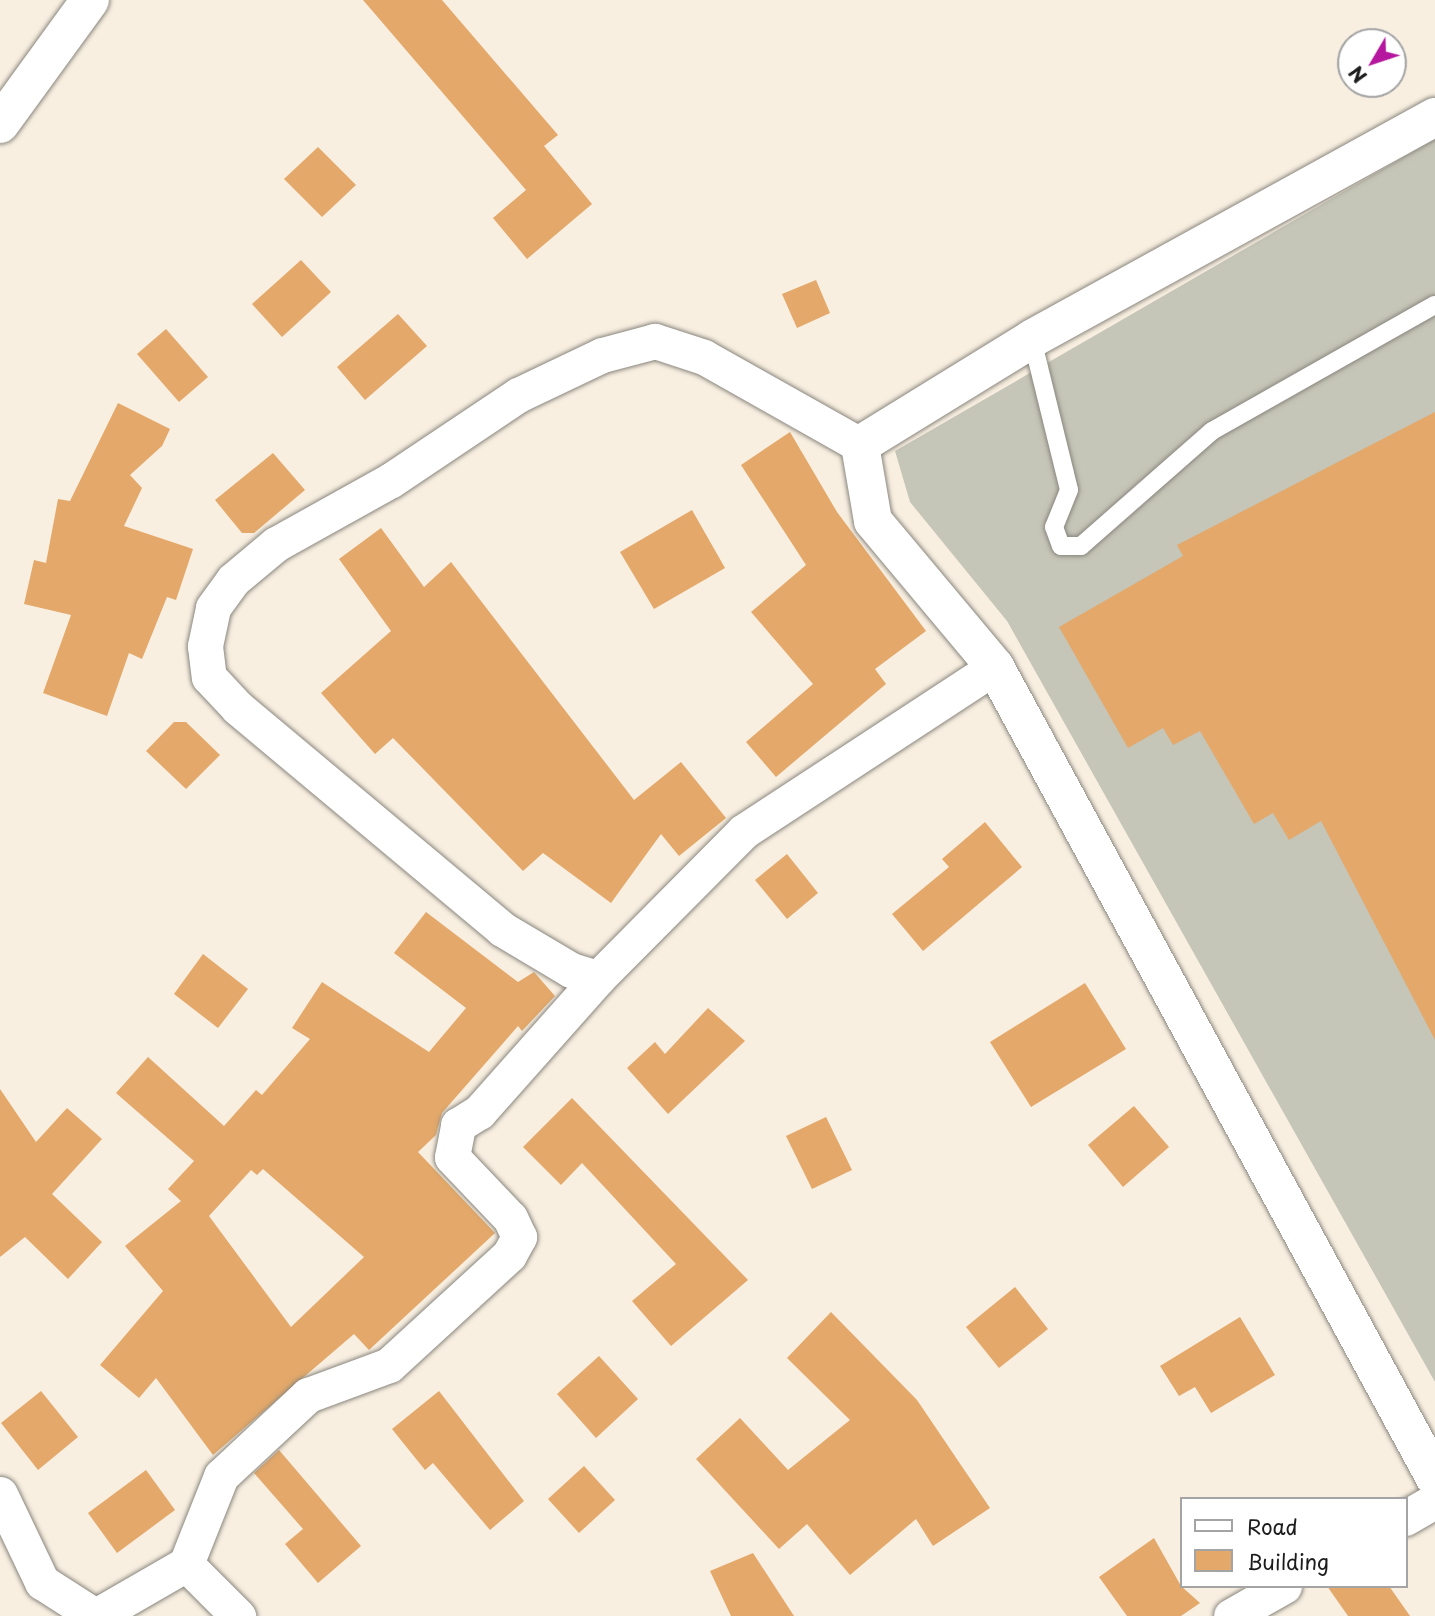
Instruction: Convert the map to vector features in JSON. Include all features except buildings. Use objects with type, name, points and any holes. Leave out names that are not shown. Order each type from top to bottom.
[{"type":"street","points":[[0,124],[90,0]]},
{"type":"street","points":[[860,445],[1032,339],[1435,117]]},
{"type":"street","points":[[597,978],[571,970],[502,929],[238,708],[209,677],[205,646],[213,608],[233,580],[276,544],[391,480],[518,395],[602,355],[655,341],[704,357],[860,445]]},
{"type":"street","points":[[860,445],[873,521],[995,667],[1435,1478]]},
{"type":"street","points":[[3,1509],[42,1582],[96,1616],[186,1564],[221,1476],[308,1395],[389,1365],[509,1255],[519,1237],[510,1218],[452,1157],[458,1125],[478,1112],[597,978],[744,831],[995,667]]},
{"type":"street","points":[[1407,1517],[1435,1501]]},
{"type":"street","points":[[186,1564],[238,1616]]},
{"type":"street","points":[[1231,1616],[1280,1588]]},
{"type":"lane","points":[[1032,339],[1069,490],[1054,527],[1061,546],[1080,547],[1212,431],[1435,305]]},
{"type":"shaded area","points":[[1435,139],[1435,1382],[1007,621],[910,502],[895,451]]}]
